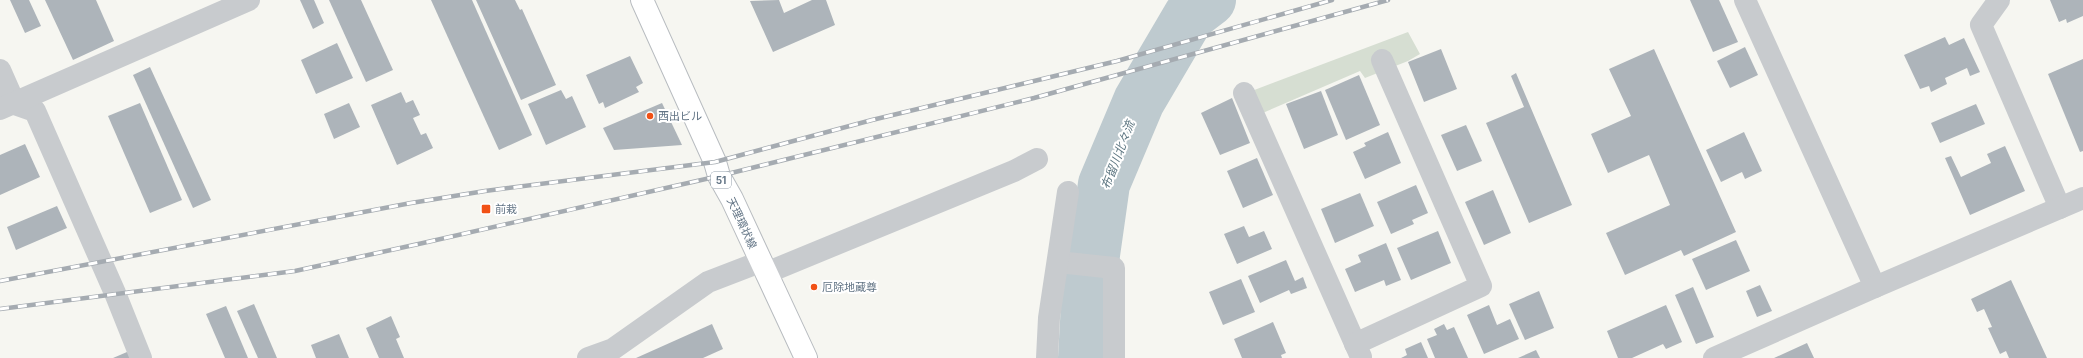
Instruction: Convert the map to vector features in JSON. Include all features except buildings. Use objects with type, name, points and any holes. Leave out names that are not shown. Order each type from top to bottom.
[{"type":"main road","name":"天理環状線","points":[[642,0],[715,162],[719,176],[806,358]]},
{"type":"street","points":[[8,106],[249,0]]},
{"type":"street","points":[[1745,0],[1875,287]]},
{"type":"street","points":[[1999,0],[1981,25],[2060,208]]},
{"type":"street","points":[[1244,93],[1358,351],[1481,286],[1382,60]]},
{"type":"street","points":[[0,70],[8,106]]},
{"type":"street","points":[[8,106],[35,111],[115,293],[141,358]]},
{"type":"street","points":[[588,358],[613,349],[708,282],[763,267],[1014,171],[1037,159]]},
{"type":"street","points":[[1047,358],[1049,318],[1068,192]]},
{"type":"street","points":[[1714,358],[2083,198]]},
{"type":"street","points":[[1058,262],[1114,268],[1114,358]]},
{"type":"shaded area","points":[[1408,32],[1420,54],[1408,61],[1365,78],[1360,71],[1258,115],[1249,92]]},
{"type":"waterway","name":"布留川北々流","points":[[1084,358],[1087,304],[1104,184],[1139,101],[1189,16],[1210,0]]},
{"type":"railway","points":[[0,281],[411,203],[485,191],[715,162],[872,120],[1117,61],[1332,0]]},
{"type":"railway","points":[[0,309],[295,271],[423,243],[719,176],[1034,98],[1388,0]]},
{"type":"place","name":"西出ビル","points":[[650,116]]},
{"type":"place","name":"前栽","points":[[486,209]]},
{"type":"place","name":"厄除地蔵尊","points":[[814,287]]}]
